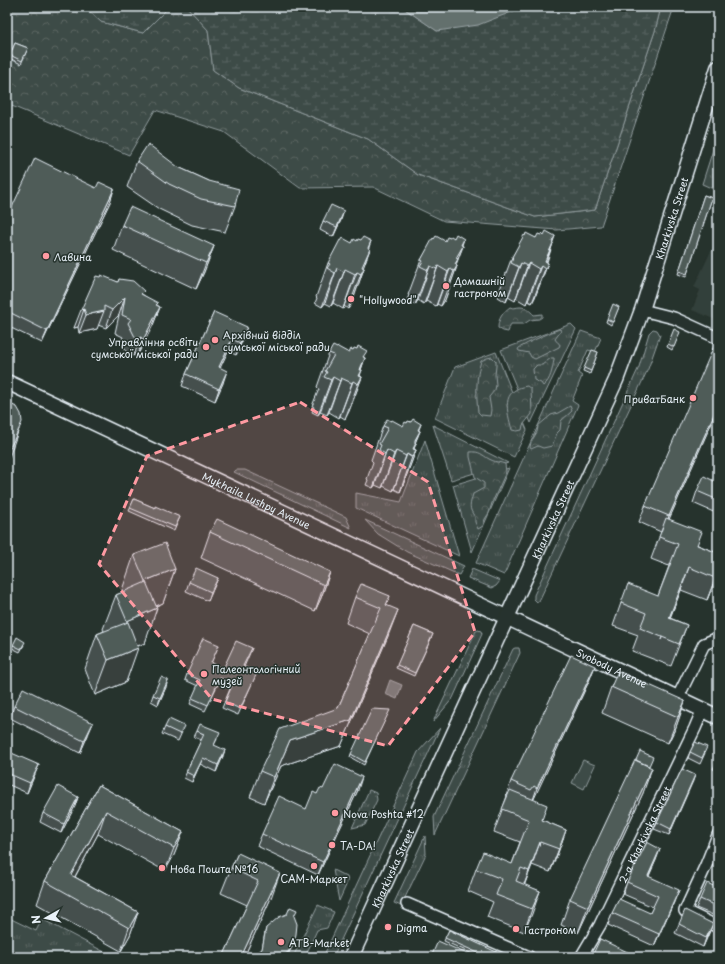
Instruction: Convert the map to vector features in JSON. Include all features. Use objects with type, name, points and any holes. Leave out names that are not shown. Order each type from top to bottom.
[{"type":"main road","name":"Kharkivska Street","points":[[351,957],[616,380],[642,310],[718,68]]},
{"type":"main road","name":"Mykhaila Lushpy Avenue","points":[[7,382],[507,617]]},
{"type":"main road","name":"Svobody Avenue","points":[[507,617],[718,717]]},
{"type":"street","points":[[642,310],[674,318],[718,338]]},
{"type":"street","points":[[678,697],[704,644],[718,638]]},
{"type":"street","name":"2-a Kharkivska Street","points":[[581,957],[600,924],[703,709]]},
{"type":"street","points":[[718,836],[685,911],[718,927]]},
{"type":"street","points":[[407,904],[529,957]]},
{"type":"highlighted area","points":[[300,402],[428,482],[475,632],[388,746],[212,699],[99,564],[147,456]]},
{"type":"shaded area","points":[[402,7],[516,7],[514,11],[478,25],[437,31]]},
{"type":"shaded area","points":[[718,236],[718,321],[692,310],[700,290],[694,287]]},
{"type":"shaded area","points":[[390,680],[402,685],[397,699],[385,694]]},
{"type":"green space","points":[[7,7],[85,7],[101,22],[143,33],[169,7],[188,7],[208,30],[213,70],[239,88],[368,139],[418,175],[535,217],[595,210],[655,31],[661,7],[674,7],[601,226],[557,230],[444,221],[373,187],[300,188],[224,132],[155,110],[129,155],[7,104]]},
{"type":"green space","points":[[85,7],[169,7],[143,33],[101,22]]},
{"type":"green space","points":[[187,7],[402,7],[437,31],[514,11],[516,7],[661,7],[655,31],[595,210],[535,217],[418,175],[368,139],[239,88],[213,70],[208,30]]},
{"type":"green space","points":[[718,134],[718,191],[702,184]]},
{"type":"green space","points":[[510,307],[524,308],[534,315],[542,314],[542,317],[539,319],[530,320],[524,324],[511,324],[508,332],[503,331],[498,328],[499,322],[503,313]]},
{"type":"green space","points":[[571,324],[576,329],[531,423],[501,350]]},
{"type":"green space","points":[[560,329],[561,331],[555,339],[560,344],[559,347],[535,359],[531,357],[529,353],[519,351],[518,349],[525,345]]},
{"type":"green space","points":[[653,329],[657,330],[660,335],[648,369],[539,601],[537,602],[534,599],[534,595],[639,367],[649,333]]},
{"type":"green space","points":[[581,331],[601,338],[595,352],[588,350],[578,373],[582,376],[572,401],[578,405],[504,575],[476,563]]},
{"type":"green space","points":[[496,352],[527,430],[514,457],[435,418],[455,367]]},
{"type":"green space","points":[[492,357],[496,361],[496,385],[495,390],[489,397],[491,410],[490,416],[481,415],[478,412],[477,406],[478,373],[481,361]]},
{"type":"green space","points":[[551,358],[554,358],[552,371],[548,381],[543,386],[541,383],[534,380],[533,369],[537,365],[542,365]]},
{"type":"green space","points":[[527,386],[531,389],[532,414],[523,425],[522,430],[512,430],[507,409],[509,397],[518,388]]},
{"type":"green space","points":[[570,406],[572,411],[561,421],[560,430],[557,433],[552,446],[543,448],[538,446],[531,449],[531,442],[537,432],[538,426],[551,415]]},
{"type":"green space","points":[[433,425],[508,463],[451,480]]},
{"type":"green space","points":[[425,440],[459,556],[356,508],[356,493],[401,502]]},
{"type":"green space","points":[[470,452],[479,453],[491,460],[505,464],[506,472],[483,526],[478,529],[475,522],[475,517],[470,509],[470,504],[473,494],[484,488],[484,483],[475,477]]},
{"type":"green space","points":[[509,468],[472,552],[453,485]]},
{"type":"green space","points":[[236,470],[245,470],[346,517],[351,528],[234,472]]},
{"type":"green space","points":[[365,520],[464,566],[459,575],[407,552],[378,534]]},
{"type":"green space","points":[[472,569],[500,581],[492,588],[468,578]]},
{"type":"green space","points":[[476,631],[481,631],[482,634],[453,698],[433,722]]},
{"type":"green space","points":[[519,648],[520,653],[435,835],[434,817],[513,649]]},
{"type":"green space","points":[[440,728],[333,957],[323,957],[418,752]]},
{"type":"green space","points":[[583,760],[595,765],[584,789],[572,783]]},
{"type":"green space","points":[[369,790],[376,793],[377,800],[365,825],[352,828]]},
{"type":"green space","points":[[425,836],[426,854],[401,906],[394,903]]},
{"type":"green space","points":[[333,870],[347,877],[348,881],[339,901]]},
{"type":"green space","points":[[318,905],[334,912],[327,928],[317,930],[305,957],[293,957]]},
{"type":"green space","points":[[7,917],[36,931],[42,919],[114,957],[7,957]]},
{"type":"building","points":[[15,43],[28,48],[22,61],[10,55]]},
{"type":"building","points":[[148,144],[178,167],[209,181],[239,189],[235,206],[201,199],[169,184],[137,161]]},
{"type":"building","name":"Лавина","points":[[35,158],[96,188],[99,182],[114,189],[47,331],[7,311],[7,218]]},
{"type":"building","points":[[704,195],[712,198],[687,274],[679,271]]},
{"type":"building","points":[[331,205],[344,211],[337,227],[323,221]]},
{"type":"building","points":[[130,207],[214,246],[206,263],[122,225]]},
{"type":"building","points":[[546,231],[555,236],[545,261],[548,263],[545,269],[541,266],[539,269],[529,263],[527,266],[521,263],[519,267],[511,263],[512,257],[526,233],[536,238],[538,234],[541,235],[542,233],[544,235]]},
{"type":"building","points":[[456,234],[464,239],[461,245],[463,246],[456,258],[458,259],[455,264],[457,266],[454,271],[450,269],[448,272],[438,266],[437,269],[430,266],[428,270],[420,266],[423,261],[421,260],[433,238],[434,239],[436,236],[445,241],[447,237],[450,238],[451,236],[454,238]]},
{"type":"building","points":[[363,237],[371,241],[368,248],[370,249],[362,267],[364,268],[361,274],[357,272],[355,274],[345,269],[344,272],[337,268],[335,273],[327,268],[340,240],[341,241],[343,238],[352,243],[354,239],[357,241],[358,239],[361,240]]},
{"type":"building","points":[[101,275],[118,282],[119,279],[133,281],[144,291],[141,294],[158,303],[156,305],[160,307],[143,340],[141,337],[136,339],[128,323],[131,319],[122,315],[125,297],[112,310],[104,306],[104,311],[86,315],[84,309],[81,310],[96,276],[100,277]]},
{"type":"building","points":[[613,304],[619,307],[613,322],[607,319]]},
{"type":"building","points":[[214,312],[247,327],[240,343],[232,339],[219,367],[227,371],[219,389],[186,374]]},
{"type":"building","points":[[674,329],[680,332],[674,347],[668,344]]},
{"type":"building","points":[[333,346],[349,353],[351,349],[357,349],[358,346],[367,351],[363,357],[365,358],[359,376],[362,377],[358,384],[341,378],[340,381],[333,377],[331,380],[324,377],[327,372],[325,371],[334,355],[329,353]]},
{"type":"building","points":[[714,346],[718,347],[718,405],[669,516],[645,506]]},
{"type":"building","points":[[592,350],[598,352],[591,371],[584,368]]},
{"type":"building","points":[[7,403],[17,407],[21,414],[22,422],[7,454]]},
{"type":"building","points":[[387,419],[403,426],[405,422],[411,422],[413,419],[421,424],[413,449],[416,450],[412,457],[396,451],[394,454],[387,450],[385,454],[379,450],[381,445],[379,444],[388,428],[383,426]]},
{"type":"building","points":[[704,476],[718,483],[718,500],[697,491]]},
{"type":"building","points":[[134,499],[180,517],[175,527],[130,508]]},
{"type":"building","points":[[666,518],[702,532],[697,545],[718,553],[718,571],[715,578],[689,567],[669,618],[687,625],[679,644],[640,628],[646,613],[621,603],[628,584],[658,596],[678,544],[659,537]]},
{"type":"building","points":[[217,519],[330,572],[324,585],[210,532]]},
{"type":"building","points":[[165,543],[175,569],[145,581],[134,555]]},
{"type":"building","points":[[196,568],[218,578],[211,592],[189,582]]},
{"type":"building","points":[[146,582],[157,608],[127,621],[116,595]]},
{"type":"building","points":[[361,584],[390,596],[386,605],[398,610],[351,720],[290,740],[274,777],[260,771],[280,729],[338,708],[381,608],[355,597]]},
{"type":"building","points":[[128,622],[138,648],[108,660],[97,634]]},
{"type":"building","points":[[414,626],[433,634],[415,673],[397,665]]},
{"type":"building","points":[[17,637],[25,642],[21,649],[13,645]]},
{"type":"building","points":[[203,638],[219,645],[211,663],[223,669],[236,641],[252,648],[243,666],[257,673],[240,709],[225,702],[233,683],[220,678],[208,705],[192,698],[200,680],[187,674]]},
{"type":"building","points":[[571,655],[595,666],[537,788],[534,786],[531,790],[511,781]]},
{"type":"building","points":[[618,671],[685,701],[678,717],[611,687]]},
{"type":"building","points":[[161,677],[168,680],[160,698],[153,695]]},
{"type":"building","points":[[23,688],[93,723],[84,741],[14,706]]},
{"type":"building","points":[[372,709],[390,710],[365,762],[351,754]]},
{"type":"building","points":[[169,719],[184,726],[180,734],[165,727]]},
{"type":"building","points":[[200,724],[220,732],[214,745],[225,750],[218,765],[203,758],[194,776],[186,772],[204,734],[197,731]]},
{"type":"building","points":[[695,742],[707,747],[702,758],[690,752]]},
{"type":"building","points":[[7,751],[39,765],[30,783],[7,773]]},
{"type":"building","points":[[640,751],[653,757],[649,766],[636,760]]},
{"type":"building","points":[[635,760],[652,768],[588,907],[570,899]]},
{"type":"building","points":[[335,764],[362,777],[323,862],[262,834],[279,796],[306,809],[313,792],[317,794],[320,788],[323,789]]},
{"type":"building","points":[[682,769],[695,775],[671,829],[657,822]]},
{"type":"building","points":[[99,785],[183,832],[174,848],[106,811],[71,875],[138,912],[129,928],[45,881]]},
{"type":"building","points":[[58,786],[78,797],[64,824],[43,813]]},
{"type":"building","points":[[510,790],[547,805],[542,820],[566,830],[559,849],[540,842],[529,871],[521,868],[516,881],[540,891],[532,909],[496,895],[502,879],[476,869],[483,852],[512,864],[529,820],[502,809]]},
{"type":"building","points":[[647,842],[660,849],[648,876],[679,890],[659,934],[612,913],[619,899],[650,913],[658,896],[627,882]]},
{"type":"building","points":[[238,853],[280,873],[241,957],[223,957],[258,881],[231,868]]},
{"type":"building","points":[[707,883],[718,888],[718,907],[700,899]]},
{"type":"building","points":[[290,907],[297,910],[294,916],[297,924],[294,943],[288,952],[282,956],[283,957],[252,957],[262,949],[266,928],[279,917],[287,914]]},
{"type":"building","points":[[685,910],[713,924],[706,938],[679,924]]},
{"type":"building","points":[[449,930],[505,957],[487,957],[445,938]]},
{"type":"building","points":[[600,939],[638,957],[598,957],[593,954]]},
{"type":"building","points":[[438,941],[474,957],[431,957]]},
{"type":"place","name":"Лавина","points":[[46,256]]},
{"type":"place","name":"Домашній гастроном","points":[[446,286]]},
{"type":"place","name":"\"Hollywood\"","points":[[351,299]]},
{"type":"place","name":"Архівний відділ сумської міської ради","points":[[215,340]]},
{"type":"place","name":"Управління освіти сумської міської ради","points":[[206,347]]},
{"type":"place","name":"ПриватБанк","points":[[693,398]]},
{"type":"place","name":"Палеонтологічний музей","points":[[204,674]]},
{"type":"place","name":"Nova Poshta #12","points":[[335,813]]},
{"type":"place","name":"TA-DA!","points":[[332,845]]},
{"type":"place","name":"САМ-Маркет","points":[[314,866]]},
{"type":"place","name":"Нова Пошта №16","points":[[162,868]]},
{"type":"place","name":"Digma","points":[[388,927]]},
{"type":"place","name":"Гастроном","points":[[516,929]]},
{"type":"place","name":"ATB-Market","points":[[281,942]]}]
